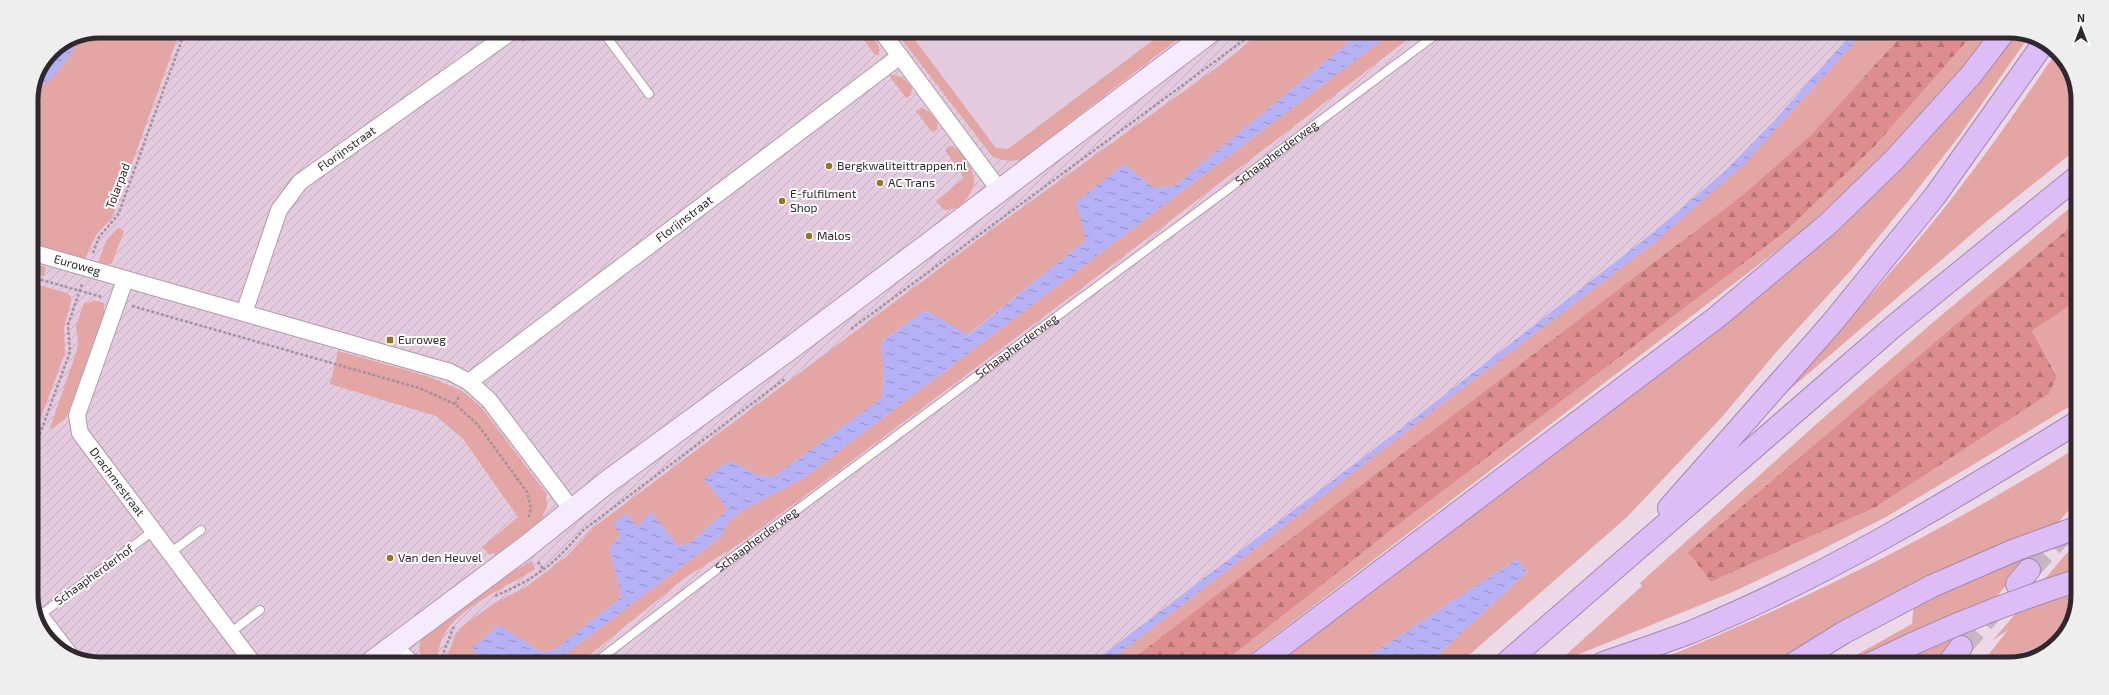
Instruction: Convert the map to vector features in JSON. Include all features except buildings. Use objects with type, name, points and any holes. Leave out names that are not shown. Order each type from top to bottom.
[{"type":"highway","points":[[1267,657],[1717,317],[1828,224],[1895,159],[1971,75],[1999,38]]},
{"type":"highway","points":[[1620,565],[1727,441],[1832,323],[1925,208],[2041,47]]},
{"type":"highway","points":[[1513,657],[1894,326],[2071,183]]},
{"type":"highway","points":[[1622,657],[1691,632],[1786,589],[1869,547],[1977,485],[2071,426]]},
{"type":"highway","points":[[1804,657],[1850,629],[1932,586],[2015,550],[2071,530]]},
{"type":"highway","points":[[1885,657],[1975,616],[2071,583]]},
{"type":"street","name":"Florijnstraat","points":[[244,313],[279,210],[300,182],[503,38]]},
{"type":"street","points":[[886,38],[1000,191]]},
{"type":"street","points":[[379,657],[1202,38]]},
{"type":"street","name":"Florijnstraat","points":[[469,382],[900,56]]},
{"type":"street","name":"Euroweg","points":[[38,254],[450,372],[469,382],[489,400],[572,511]]},
{"type":"street","name":"Drachmestraat","points":[[125,280],[77,415],[80,433],[248,657]]},
{"type":"street","points":[[393,646],[405,657]]},
{"type":"lane","points":[[607,38],[649,94]]},
{"type":"lane","name":"Schaapherderweg","points":[[603,657],[737,555],[1431,38]]},
{"type":"lane","points":[[170,553],[201,530]]},
{"type":"lane","name":"Schaapherderhof","points":[[71,650],[43,613],[153,532]]},
{"type":"lane","points":[[230,633],[260,610]]},
{"type":"lane","points":[[52,634],[56,631]]},
{"type":"path","name":"Tolarpad","points":[[38,439],[70,352],[68,325],[99,237],[118,215],[182,38]]},
{"type":"path","points":[[849,331],[1014,208],[1091,154],[1248,38]]},
{"type":"path","name":"Euroweg","points":[[38,279],[404,384],[444,398],[464,411],[478,425],[527,492],[530,498],[530,517],[526,521]]},
{"type":"path","points":[[489,600],[544,570],[564,552],[582,531],[792,374]]},
{"type":"path","points":[[526,547],[544,570]]},
{"type":"path","points":[[442,657],[455,624]]},
{"type":"shaded area","points":[[100,38],[914,38],[996,148],[1008,149],[1156,38],[1926,38],[1705,256],[1178,657],[100,657],[84,655],[69,649],[53,636],[46,626],[39,607],[38,599],[38,100],[39,89],[64,64],[78,42],[88,39]]},
{"type":"shaded area","points":[[177,38],[115,210],[112,217],[97,233],[85,259],[38,245],[39,89],[55,74],[78,42],[88,39]]},
{"type":"shaded area","points":[[520,38],[529,38],[522,43]]},
{"type":"shaded area","points":[[862,38],[872,38],[879,46],[879,55],[875,55]]},
{"type":"shaded area","points":[[901,38],[914,38],[996,148],[1008,149],[1156,38],[1179,38],[1022,159],[1010,161],[992,156]]},
{"type":"shaded area","points":[[914,38],[1156,38],[1008,149],[996,148]]},
{"type":"shaded area","points":[[1254,38],[1354,38],[1174,186],[1154,188],[1124,164],[1086,240],[967,335],[925,310],[882,341],[884,375],[882,398],[773,477],[756,475],[732,461],[704,480],[728,509],[692,541],[680,546],[676,544],[651,512],[637,527],[626,513],[620,535],[609,549],[621,595],[619,599],[554,650],[541,652],[499,625],[472,648],[478,657],[447,657],[454,638],[460,628],[496,602],[526,587],[567,556],[594,527],[727,427],[995,227],[1223,63]]},
{"type":"shaded area","points":[[1384,38],[1409,38],[1095,278],[821,484],[742,542],[686,577],[587,657],[562,657],[720,537],[728,522],[743,510],[805,477]]},
{"type":"shaded area","points":[[1858,38],[1899,38],[1812,134],[1744,194],[1135,657],[1115,657],[1418,422],[1655,242],[1779,125]]},
{"type":"shaded area","points":[[1970,38],[1989,38],[1884,155],[1844,194],[1796,236],[1247,657],[1231,657],[1394,528],[1785,232],[1874,147]]},
{"type":"shaded area","points":[[2006,38],[2026,40],[1960,135],[1909,200],[1853,268],[1777,351],[1722,417],[1626,518],[1467,657],[1435,657],[1527,572],[1517,559],[1367,657],[1279,657],[1735,313]]},
{"type":"shaded area","points":[[2053,57],[2065,73],[2070,88],[2071,154],[1987,221],[1775,402],[1931,224],[2005,126]]},
{"type":"shaded area","points":[[888,74],[902,77],[912,87],[911,95],[906,98]]},
{"type":"shaded area","points":[[921,108],[934,116],[938,126],[937,130],[932,132],[916,111]]},
{"type":"shaded area","points":[[949,146],[954,147],[962,154],[970,166],[974,177],[974,182],[973,188],[962,204],[950,210],[944,210],[936,201],[964,178],[945,150]]},
{"type":"shaded area","points":[[2071,207],[2071,226],[1688,552],[1711,582],[1876,507],[2049,394],[2057,375],[2032,331],[2071,305],[2071,406],[1886,517],[1817,552],[1735,591],[1572,657],[1564,657],[1642,586],[1640,583],[1813,427],[1931,324]]},
{"type":"shaded area","points":[[118,228],[124,231],[112,263],[106,265],[98,263],[106,241]]},
{"type":"shaded area","points":[[38,265],[46,267],[44,276],[38,275]]},
{"type":"shaded area","points":[[38,285],[67,293],[72,298],[64,327],[65,353],[38,425]]},
{"type":"shaded area","points":[[92,300],[104,303],[104,314],[66,418],[52,429],[50,428],[76,353],[78,343],[76,326],[84,303],[92,302]]},
{"type":"shaded area","points":[[338,351],[427,376],[462,391],[481,407],[546,493],[547,507],[540,521],[498,553],[489,554],[482,547],[518,517],[463,439],[436,416],[330,384]]},
{"type":"shaded area","points":[[2071,451],[2071,508],[1948,657],[1910,657],[1911,640],[1875,657],[1853,657],[1912,624],[1915,589],[1868,613],[1792,657],[1665,657],[1759,617],[1867,566],[1921,538]]},
{"type":"shaded area","points":[[2071,550],[2071,595],[2069,611],[2061,629],[2053,639],[2044,646],[2025,651],[2018,656],[1987,657],[2008,630],[1993,640],[2066,554]]},
{"type":"shaded area","points":[[532,561],[535,569],[473,606],[451,624],[445,633],[437,657],[422,657],[420,653],[421,640],[425,633],[500,578]]},
{"type":"green space","points":[[1899,38],[1970,38],[1874,147],[1785,232],[1394,528],[1231,657],[1135,657],[1744,194],[1812,134]]},
{"type":"green space","points":[[2071,226],[2071,305],[2032,331],[2057,376],[2049,394],[1876,507],[1711,582],[1688,552]]},
{"type":"water","points":[[1354,38],[1384,38],[805,477],[743,510],[728,522],[720,537],[562,657],[478,657],[472,648],[499,625],[541,652],[554,650],[619,599],[621,595],[609,549],[620,535],[613,523],[626,513],[637,526],[651,512],[677,544],[680,546],[692,541],[728,509],[704,480],[720,466],[732,461],[756,475],[773,477],[882,398],[884,375],[881,342],[925,310],[968,335],[1086,240],[1076,202],[1124,164],[1154,188],[1174,186]]},
{"type":"water","points":[[1848,38],[1858,38],[1743,165],[1655,242],[1418,422],[1115,657],[1100,657],[1407,424],[1650,235],[1724,172],[1775,120]]},
{"type":"water","points":[[78,42],[61,67],[39,89],[43,76],[48,66],[56,56],[66,48]]},
{"type":"water","points":[[1517,559],[1527,572],[1435,657],[1367,657]]},
{"type":"water","points":[[2044,646],[2029,654],[2018,656],[2025,651]]},
{"type":"tunnel","points":[[2029,570],[2068,528]]},
{"type":"tunnel","points":[[1961,647],[1997,606]]},
{"type":"place","name":"Bergkwaliteittrappen.nl","points":[[829,166]]},
{"type":"place","name":"AC Trans","points":[[880,183]]},
{"type":"place","name":"E-fulfilment Shop","points":[[782,201]]},
{"type":"place","name":"Malos","points":[[809,236]]},
{"type":"place","name":"Euroweg","points":[[390,340]]},
{"type":"place","name":"Van den Heuvel","points":[[390,558]]}]
